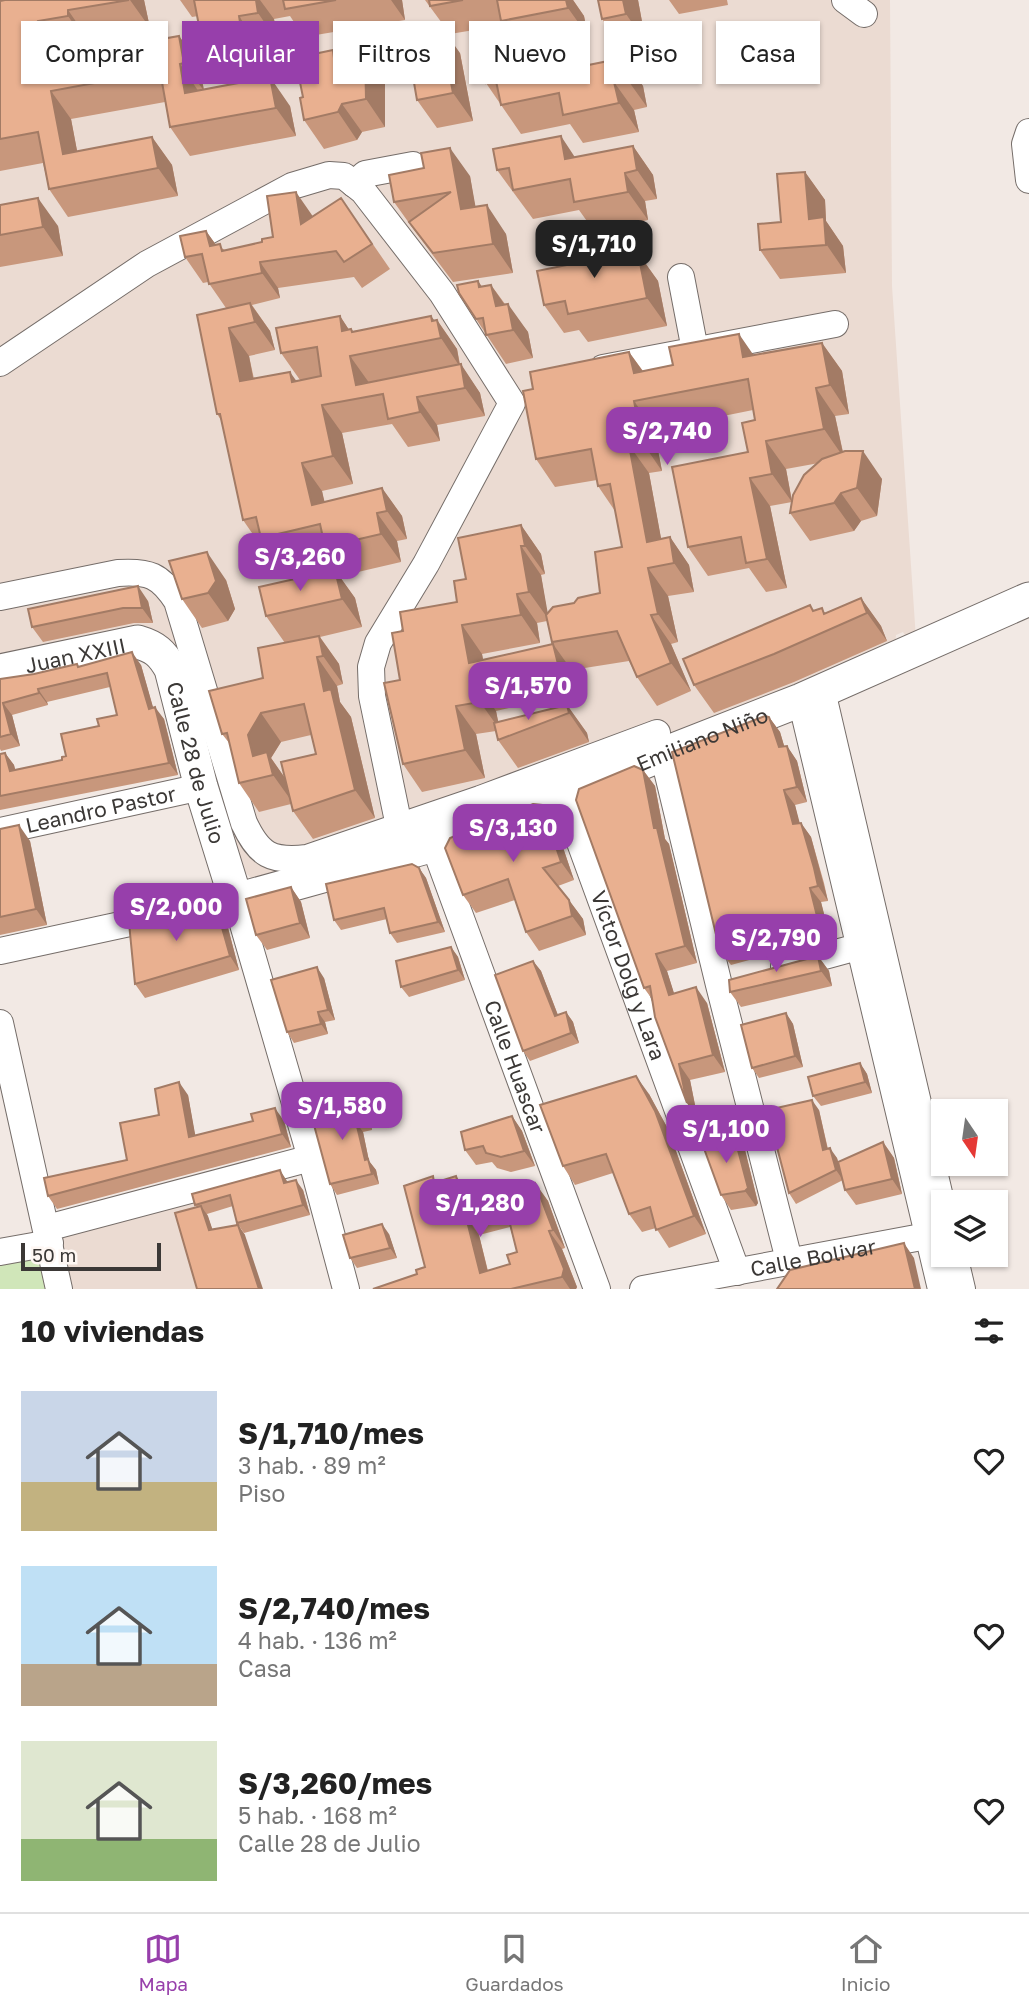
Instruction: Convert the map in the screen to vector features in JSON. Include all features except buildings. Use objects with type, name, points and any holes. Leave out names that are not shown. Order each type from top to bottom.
[{"type":"main road","name":"Emiliano Niño","points":[[236,900],[434,845],[563,796],[660,743],[811,695],[1029,599]]},
{"type":"main road","name":"Juan XXIII","points":[[0,671],[138,642],[152,646]]},
{"type":"main road","name":"Calle 28 de Julio","points":[[152,646],[162,654],[171,669],[201,788],[236,900]]},
{"type":"street","points":[[1029,132],[1025,144],[1029,180]]},
{"type":"street","points":[[354,184],[365,174],[413,165]]},
{"type":"street","points":[[0,363],[146,264],[292,186],[329,175],[344,176],[363,191],[521,396],[426,564],[390,621],[378,643],[370,667],[372,696],[398,826]]},
{"type":"street","points":[[681,277],[695,350]]},
{"type":"street","points":[[573,374],[835,324]]},
{"type":"street","points":[[0,597],[136,571],[153,575],[167,585],[177,601],[244,823],[253,843],[271,856],[285,860],[307,858],[480,799],[660,743],[719,985],[776,1272]]},
{"type":"street","points":[[811,695],[931,1213]]},
{"type":"street","name":"Leandro Pastor","points":[[0,831],[201,788]]},
{"type":"street","name":"Víctor Dolg y Lara","points":[[563,796],[737,1272]]},
{"type":"street","name":"Calle Huascar","points":[[434,845],[597,1289]]},
{"type":"street","name":"Emiliano Niño","points":[[0,951],[236,900]]},
{"type":"street","name":"Calle 28 de Julio","points":[[236,900],[346,1289]]},
{"type":"street","points":[[719,985],[870,944]]},
{"type":"street","points":[[870,944],[938,1190]]},
{"type":"street","points":[[0,1023],[60,1289]]},
{"type":"street","points":[[636,1080],[663,1072]]},
{"type":"street","points":[[531,1113],[557,1105]]},
{"type":"street","points":[[0,1252],[311,1158]]},
{"type":"street","name":"Calle Bolivar","points":[[643,1289],[737,1272],[776,1272],[931,1236]]},
{"type":"street","points":[[939,1267],[941,1289]]},
{"type":"street","points":[[957,1267],[962,1289]]},
{"type":"shaded area","points":[[0,0],[890,0],[892,286],[916,639],[909,642],[903,632],[896,635],[895,648],[648,751],[253,880],[243,870],[180,652],[172,642],[147,628],[0,658]]},
{"type":"shaded area","points":[[193,1194],[199,1218],[179,1224],[196,1289],[73,1289],[58,1229]]},
{"type":"green space","points":[[50,1243],[59,1289],[0,1289],[0,1252]]}]
